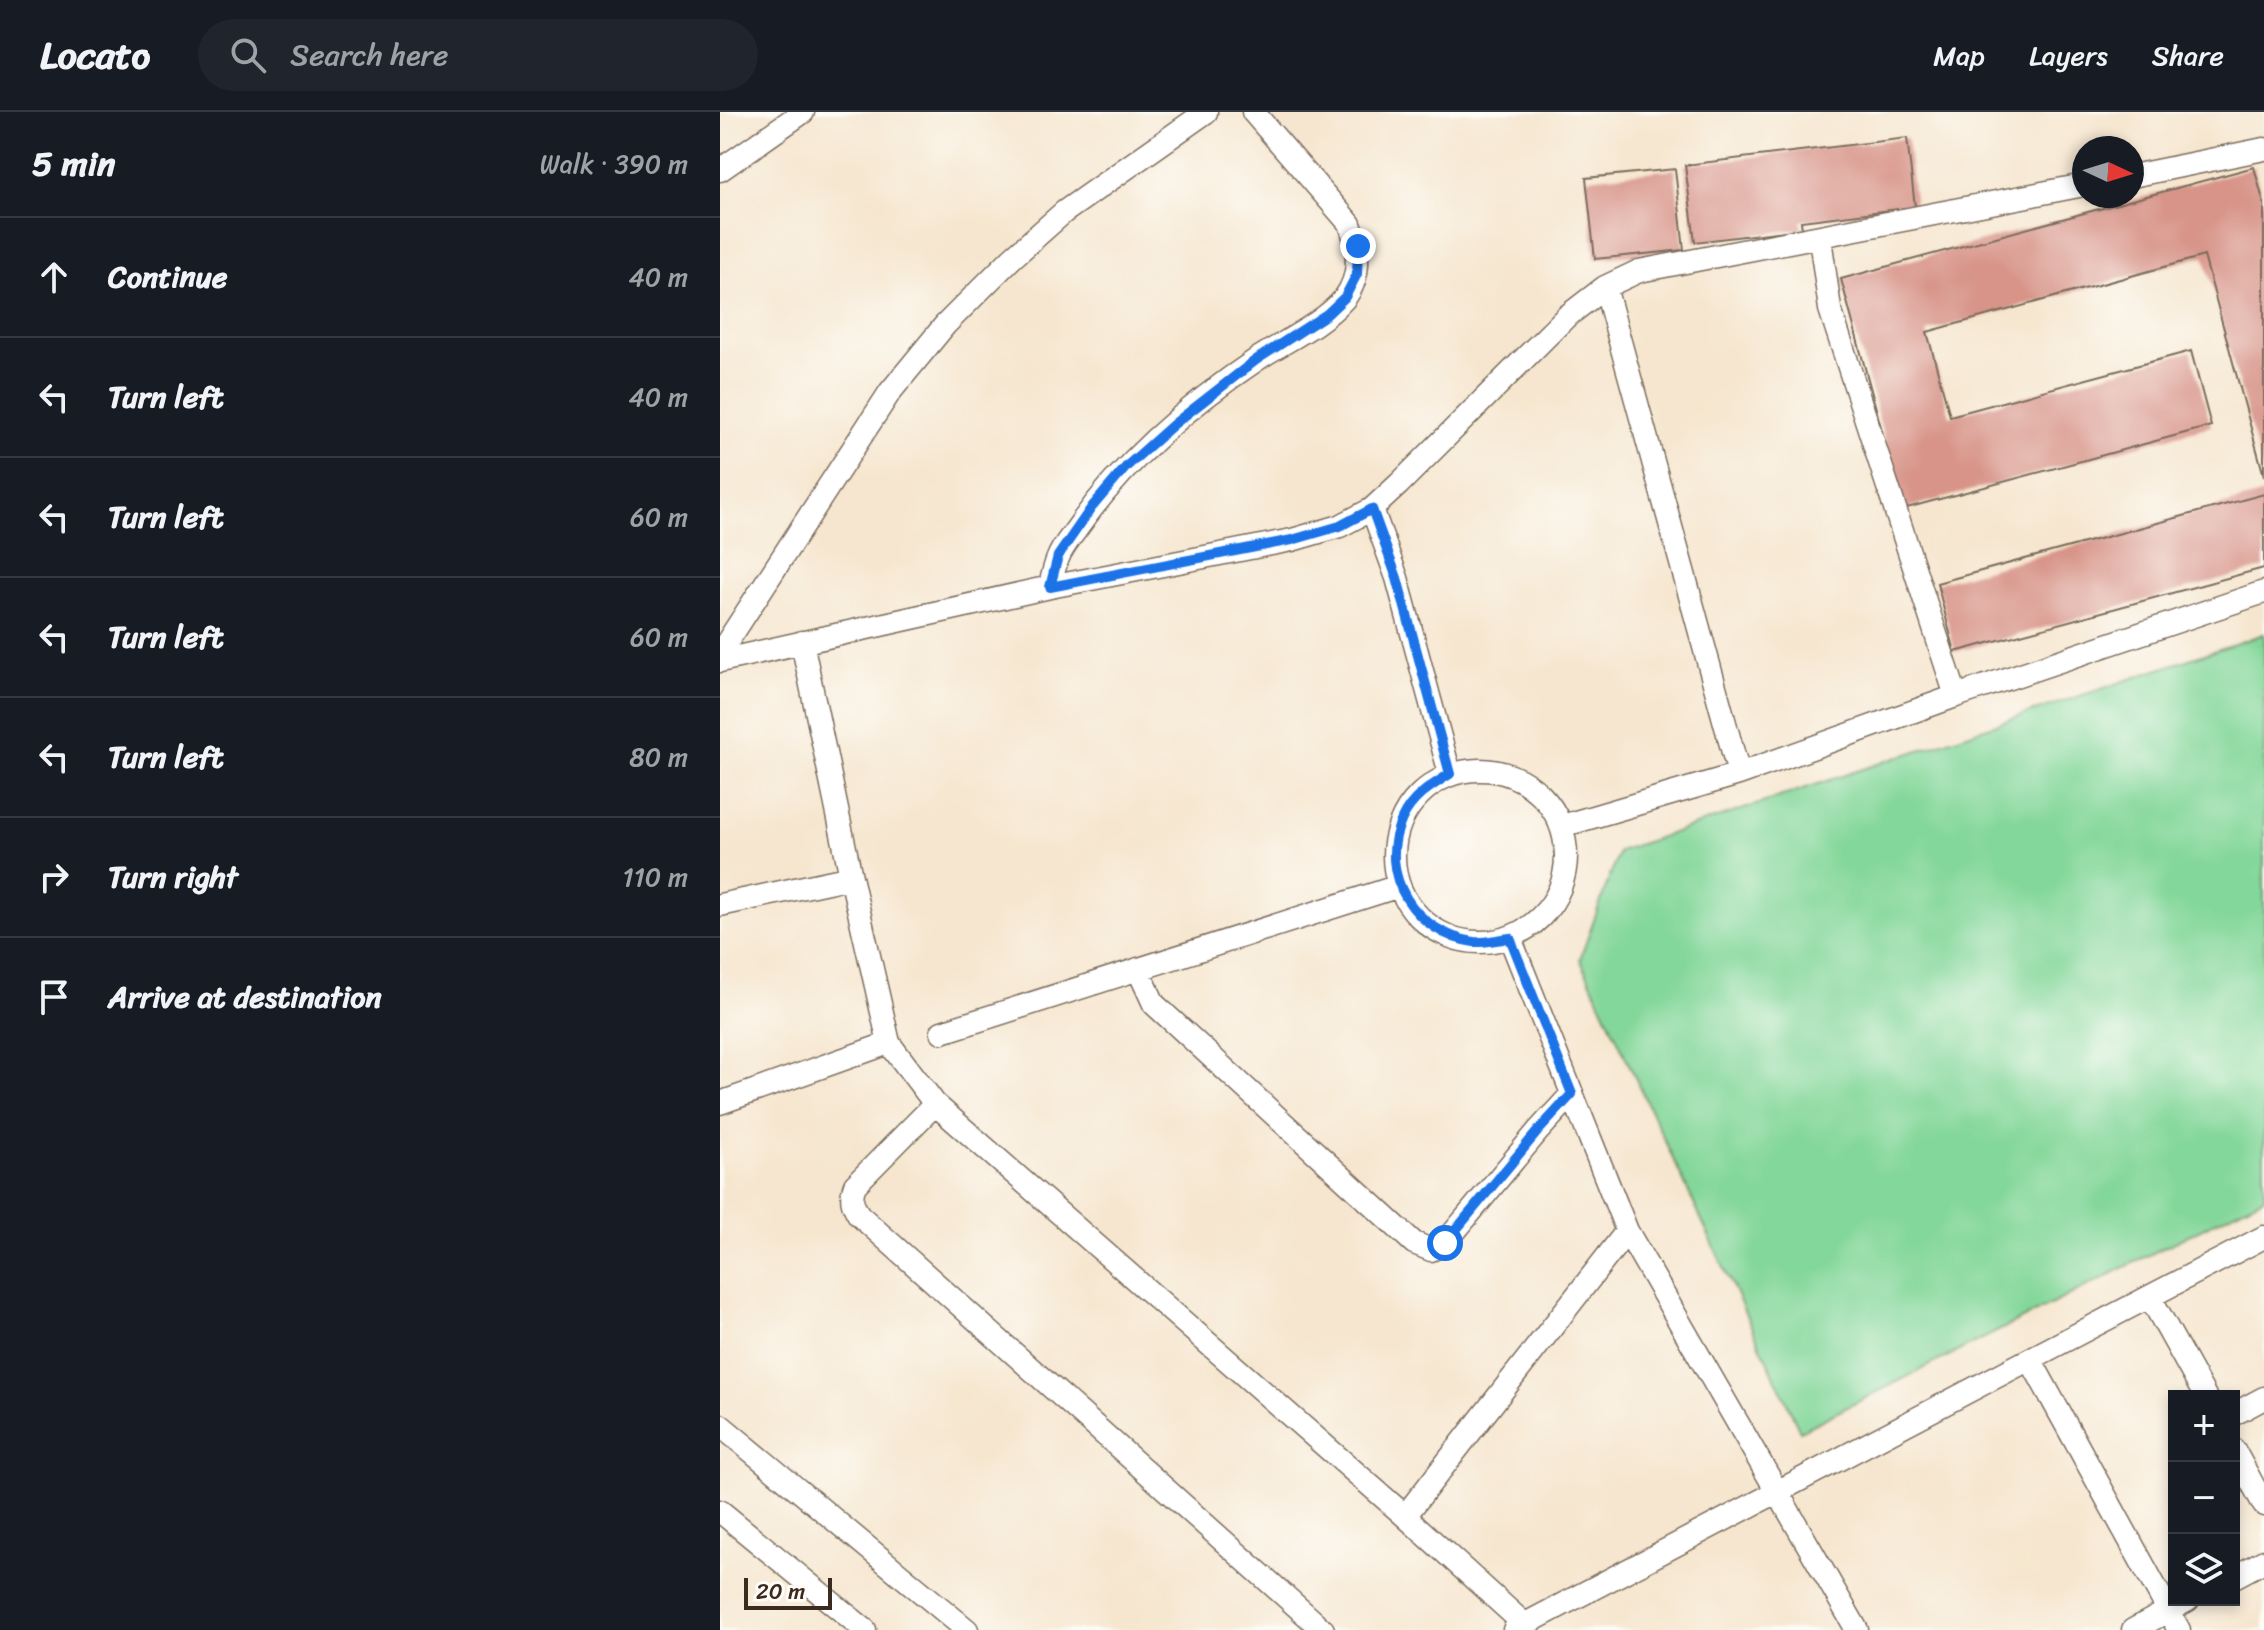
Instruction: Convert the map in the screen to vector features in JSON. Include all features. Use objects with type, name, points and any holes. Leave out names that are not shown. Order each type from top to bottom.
[{"type":"street","points":[[720,170],[803,112]]},
{"type":"street","points":[[720,653],[890,392],[945,325],[1012,258],[1064,212],[1206,112]]},
{"type":"street","points":[[1050,587],[1058,556],[1092,507],[1127,466],[1174,424],[1256,360],[1327,314],[1345,297],[1357,274],[1358,246],[1350,224],[1253,112]]},
{"type":"street","points":[[2144,174],[2264,149]]},
{"type":"street","points":[[720,661],[1050,587],[1292,540],[1340,526],[1372,509],[1566,317],[1605,287],[1639,271],[2072,187]]},
{"type":"street","points":[[1820,238],[1830,309],[1956,696]]},
{"type":"street","points":[[1605,287],[1739,774]]},
{"type":"street","points":[[1372,509],[1397,578],[1450,774]]},
{"type":"street","points":[[1562,826],[1739,774],[1956,696],[2264,592]]},
{"type":"street","points":[[802,642],[889,1043],[935,1104],[1405,1516],[1519,1627],[2264,1237]]},
{"type":"street","points":[[1484,769],[1517,777],[1544,797],[1562,826],[1567,859],[1559,893],[1539,920],[1510,938],[1476,943],[1444,935],[1417,915],[1399,886],[1393,852],[1402,819],[1422,791],[1450,774],[1484,769]]},
{"type":"street","points":[[720,905],[851,877]]},
{"type":"street","points":[[942,1032],[1399,886]]},
{"type":"street","points":[[1510,938],[1627,1231],[1857,1630]]},
{"type":"street","points":[[1138,969],[1154,1004],[1414,1243],[1431,1250],[1445,1243],[1572,1094]]},
{"type":"street","points":[[720,1103],[889,1043]]},
{"type":"street","points":[[935,1104],[855,1185],[852,1205],[859,1215],[1323,1630]]},
{"type":"street","points":[[1405,1516],[1627,1231]]},
{"type":"street","points":[[2150,1297],[2202,1390]]},
{"type":"street","points":[[2030,1359],[2173,1620],[2133,1630]]},
{"type":"street","points":[[2240,1411],[2264,1398]]},
{"type":"street","points":[[720,1425],[967,1630]]},
{"type":"street","points":[[2240,1461],[2264,1505]]},
{"type":"street","points":[[720,1511],[865,1630]]},
{"type":"street","points":[[2240,1574],[2264,1561]]},
{"type":"green space","points":[[2264,634],[2264,1197],[1800,1431],[1580,959],[1619,851]]},
{"type":"building","points":[[1907,138],[1915,207],[1801,221],[1802,229],[1695,242],[1685,165]]},
{"type":"building","points":[[2254,167],[2264,204],[2264,476],[2204,256],[1927,332],[1950,416],[2191,351],[2211,426],[1903,509],[1841,279],[2103,208],[2144,208],[2144,197]]},
{"type":"building","points":[[1675,169],[1684,250],[1595,259],[1586,178]]},
{"type":"building","points":[[2264,494],[2264,568],[1955,652],[1937,583]]},
{"type":"route","points":[[1358,246],[1357,274],[1345,297],[1327,314],[1256,360],[1174,424],[1127,466],[1092,507],[1058,556],[1050,587],[1292,540],[1340,526],[1372,509],[1397,578],[1450,774],[1422,791],[1402,819],[1393,852],[1399,886],[1417,915],[1444,935],[1476,943],[1510,938],[1572,1094],[1445,1243]]}]
